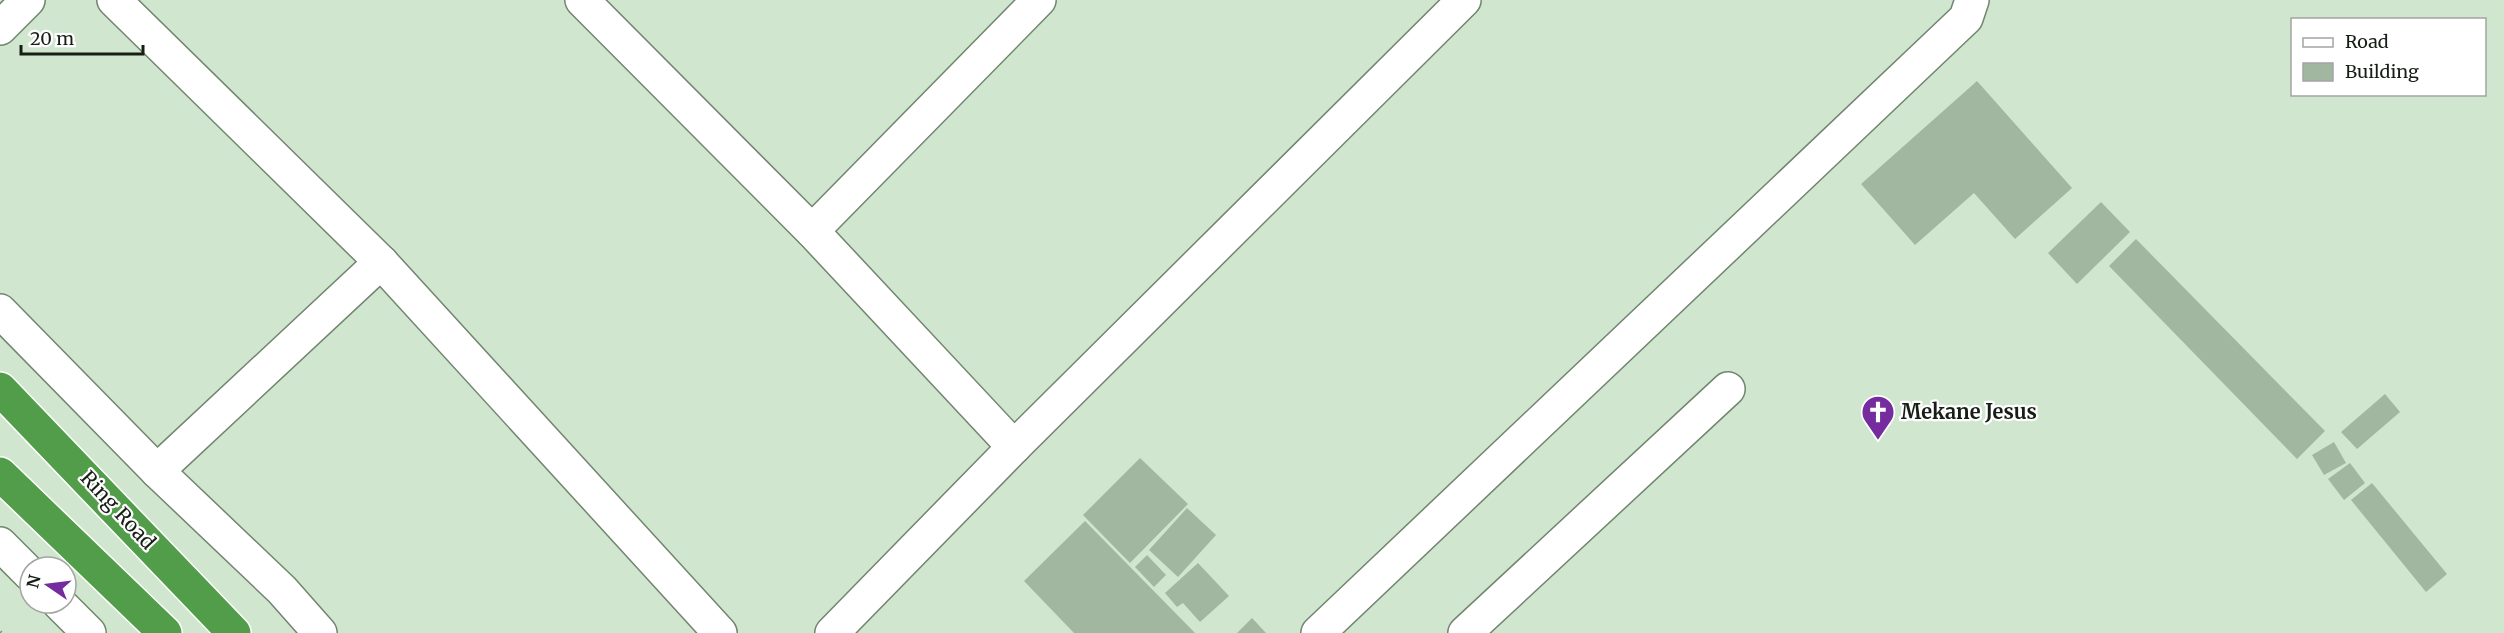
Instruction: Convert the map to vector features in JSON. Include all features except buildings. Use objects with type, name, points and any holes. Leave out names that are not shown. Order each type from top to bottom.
[{"type":"highway","name":"Ring Road","points":[[0,389],[234,633]]},
{"type":"highway","points":[[0,474],[165,633]]},
{"type":"street","points":[[0,28],[28,0]]},
{"type":"street","points":[[114,0],[381,262],[720,633]]},
{"type":"street","points":[[582,0],[812,231],[1014,447]]},
{"type":"street","points":[[832,633],[1014,447],[1464,0]]},
{"type":"street","points":[[1318,633],[1966,18],[1972,0]]},
{"type":"street","points":[[812,231],[1031,3]]},
{"type":"street","points":[[157,471],[381,262]]},
{"type":"street","points":[[0,311],[157,471],[282,590],[320,633]]},
{"type":"street","points":[[1465,633],[1728,389]]},
{"type":"street","points":[[0,544],[18,562]]},
{"type":"street","points":[[71,615],[89,633]]},
{"type":"place","name":"Mekane Jesus","points":[[1878,441]]}]
